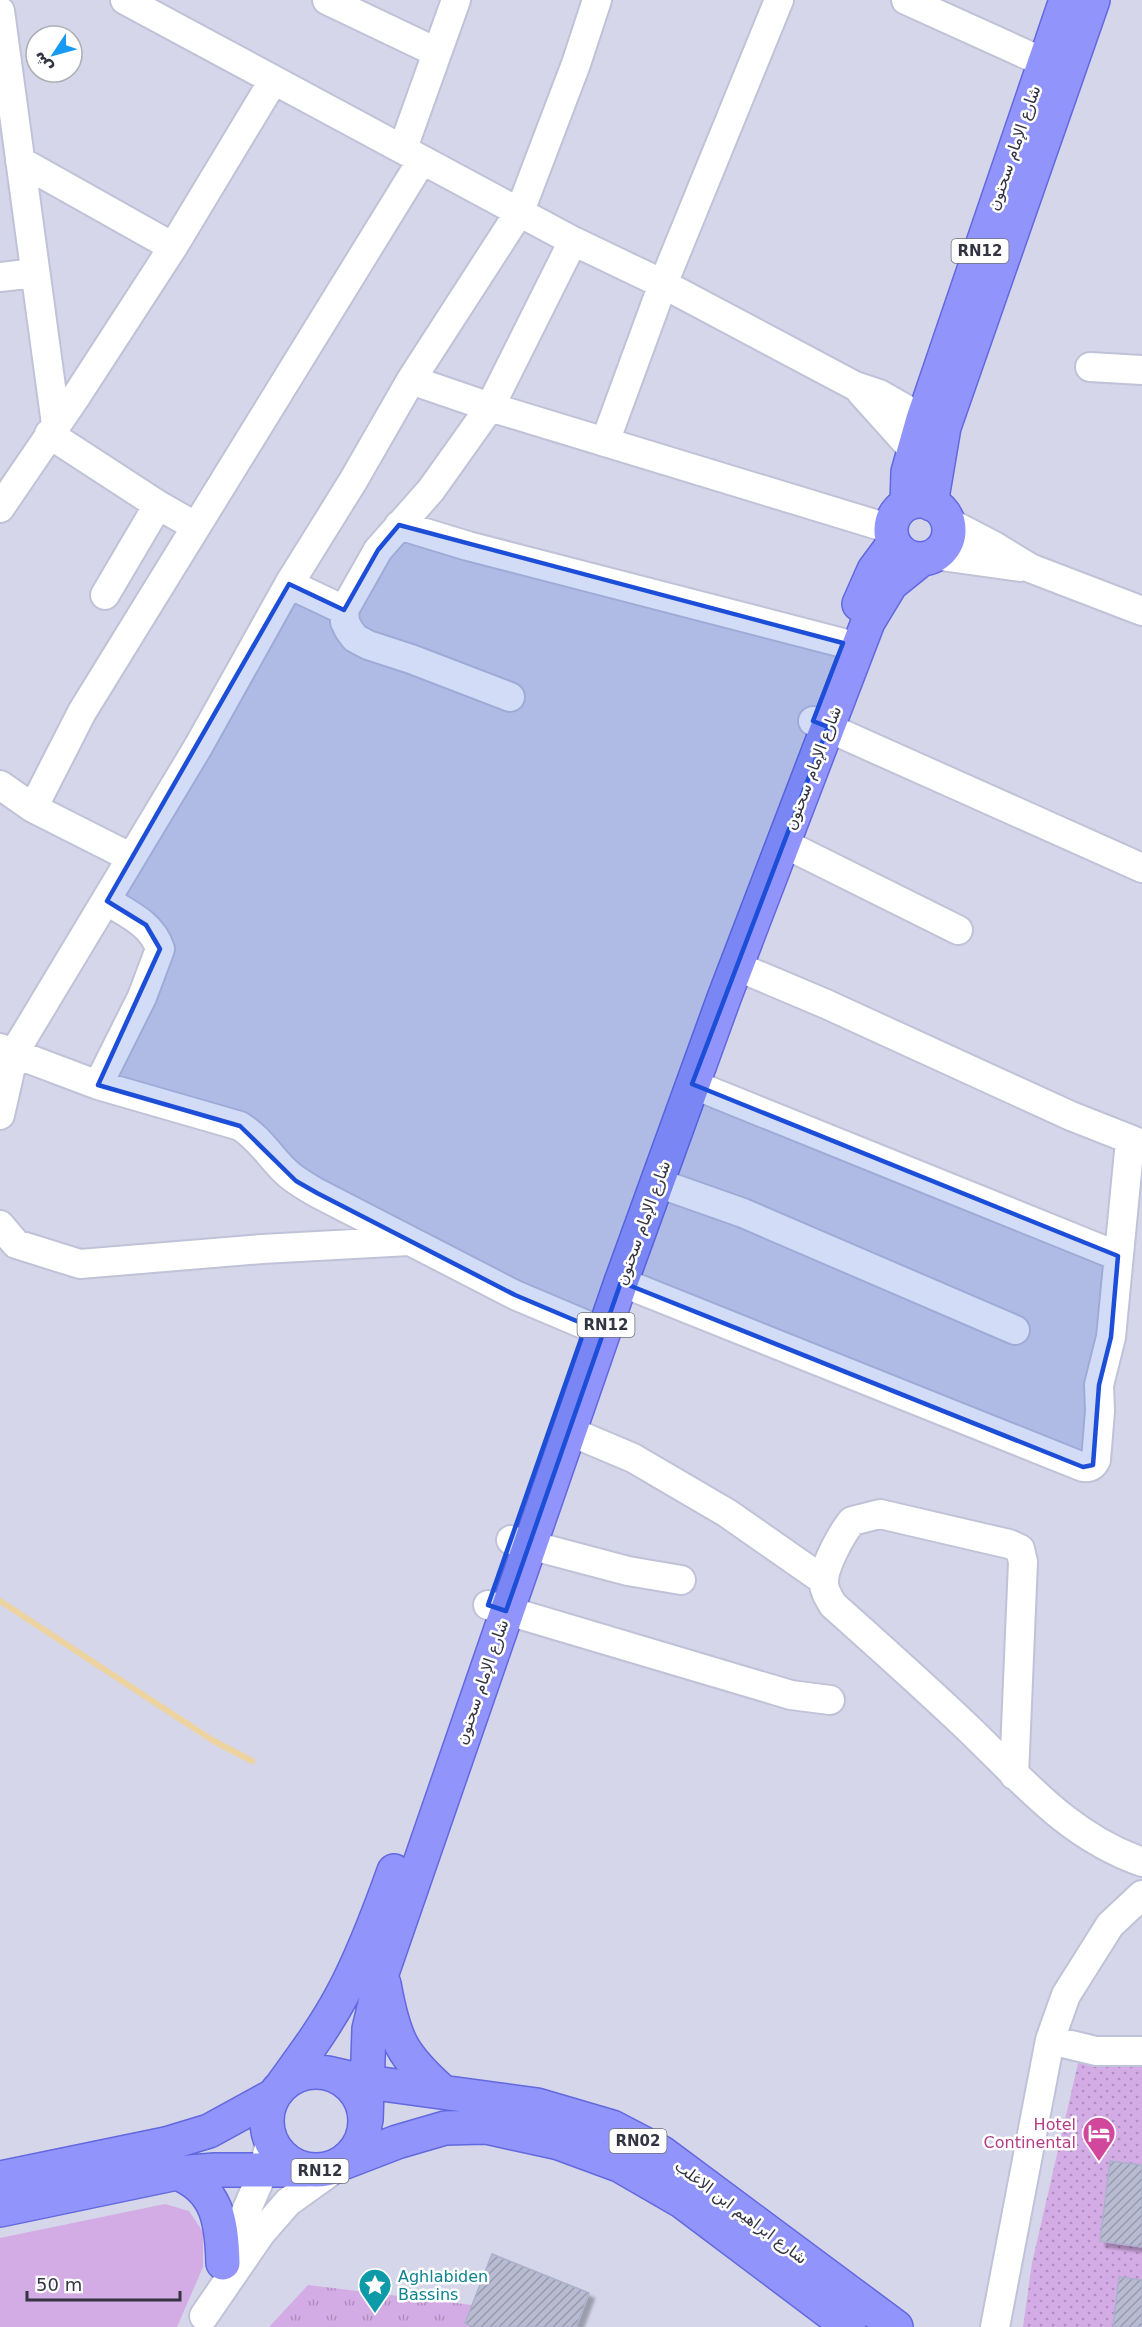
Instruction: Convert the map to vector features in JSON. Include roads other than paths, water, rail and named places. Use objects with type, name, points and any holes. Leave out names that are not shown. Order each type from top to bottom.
[{"type":"main road","name":"شارع الإمام سحنون","points":[[520,1542],[570,1431],[692,1084],[785,844],[843,643],[874,570],[914,520],[934,423],[1043,62],[1066,0]]},
{"type":"main road","name":"شارع الإمام سحنون","points":[[914,520],[908,472],[914,451],[934,423],[1093,0]]},
{"type":"main road","points":[[914,520],[902,552],[911,558],[928,557]]},
{"type":"main road","name":"RN12","points":[[914,520],[949,535],[944,546],[928,557]]},
{"type":"main road","name":"شارع الإمام سحنون","points":[[366,2120],[369,2029],[382,1973],[520,1542],[586,1325],[734,921],[820,724],[878,603],[891,584],[928,557]]},
{"type":"main road","name":"شارع الإمام سحنون","points":[[278,2090],[323,2027],[365,1948],[497,1608]]},
{"type":"main road","points":[[382,1973],[390,2019],[400,2046],[416,2069],[443,2092]]},
{"type":"main road","points":[[0,2178],[166,2144],[209,2131],[278,2090],[296,2076],[312,2072],[328,2073],[343,2079],[355,2090],[363,2104],[366,2120]]},
{"type":"main road","name":"شارع ابراهيم ابن الاغلب","points":[[328,2073],[367,2082],[537,2105],[612,2127],[662,2153],[896,2327]]},
{"type":"main road","name":"RN12","points":[[278,2090],[267,2110],[267,2156],[279,2154],[291,2164],[329,2166],[356,2151],[364,2136],[366,2120]]},
{"type":"main road","name":"شارع ابراهيم ابن الاغلب","points":[[329,2166],[445,2128],[486,2127],[530,2136],[589,2153],[628,2170],[683,2202],[849,2327]]},
{"type":"main road","points":[[0,2210],[267,2156]]},
{"type":"main road","points":[[177,2173],[194,2181],[213,2202],[219,2223],[223,2262]]},
{"type":"street","points":[[125,0],[573,241],[663,284],[855,386],[879,394],[934,423]]},
{"type":"street","points":[[327,0],[436,52]]},
{"type":"street","points":[[33,808],[82,712],[195,526],[412,154],[436,52],[456,0]]},
{"type":"street","points":[[0,1115],[7,1051],[107,901],[130,857],[198,747],[289,584],[353,482],[411,380],[520,211],[576,64],[597,0]]},
{"type":"street","points":[[605,442],[663,284],[779,0]]},
{"type":"street","points":[[906,0],[1043,62]]},
{"type":"street","points":[[0,11],[53,429],[158,505],[195,526]]},
{"type":"street","points":[[0,508],[173,247],[273,81]]},
{"type":"street","points":[[20,161],[173,247]]},
{"type":"street","points":[[510,697],[368,645],[355,638],[349,630],[345,622],[344,610],[378,550],[431,490],[490,407],[573,241]]},
{"type":"street","points":[[0,277],[35,273]]},
{"type":"street","points":[[1090,367],[1142,370]]},
{"type":"street","points":[[411,380],[605,442],[914,520],[994,546],[1030,568],[1142,611]]},
{"type":"street","points":[[855,386],[914,451]]},
{"type":"street","points":[[105,595],[158,505]]},
{"type":"street","points":[[399,525],[468,546],[843,643]]},
{"type":"street","points":[[928,557],[1030,568]]},
{"type":"street","points":[[289,584],[344,610]]},
{"type":"street","points":[[820,724],[1142,868]]},
{"type":"street","points":[[0,785],[33,808],[130,857]]},
{"type":"street","points":[[785,844],[958,930]]},
{"type":"street","points":[[98,1085],[142,997],[160,949],[156,936],[146,926],[107,901]]},
{"type":"street","points":[[621,1282],[1085,1467],[1093,1465],[1096,1460],[1100,1411],[1099,1385],[1111,1337],[1118,1256],[1136,1142],[736,966]]},
{"type":"street","points":[[7,1051],[98,1085],[240,1125],[254,1135],[296,1181],[515,1295],[586,1325]]},
{"type":"street","points":[[692,1084],[1118,1256]]},
{"type":"street","points":[[658,1183],[743,1213],[1015,1330]]},
{"type":"street","points":[[0,1226],[16,1244],[80,1264],[262,1249],[411,1241]]},
{"type":"street","points":[[570,1431],[633,1458],[727,1513],[823,1581]]},
{"type":"street","points":[[1014,1775],[1023,1562],[1020,1549],[1009,1544],[888,1516],[871,1515],[852,1521],[846,1528],[823,1581],[833,1605],[936,1698],[1014,1775],[1042,1802],[1072,1826],[1125,1856],[1142,1862]]},
{"type":"street","points":[[520,1542],[628,1571],[681,1580]]},
{"type":"street","points":[[497,1608],[780,1692],[830,1700]]},
{"type":"street","points":[[995,2327],[1050,2040],[1066,1995],[1110,1925],[1142,1895]]},
{"type":"street","points":[[1050,2040],[1096,2050],[1142,2051]]},
{"type":"street","points":[[201,2321],[267,2156]]},
{"type":"street","points":[[201,2321],[261,2233],[288,2202],[329,2166]]},
{"type":"waterway","points":[[0,1601],[212,1740],[252,1761]]},
{"type":"place","name":"Hotel Continental","points":[[1099,2162]]},
{"type":"place","name":"Aghlabiden Bassins","points":[[375,2314]]}]
